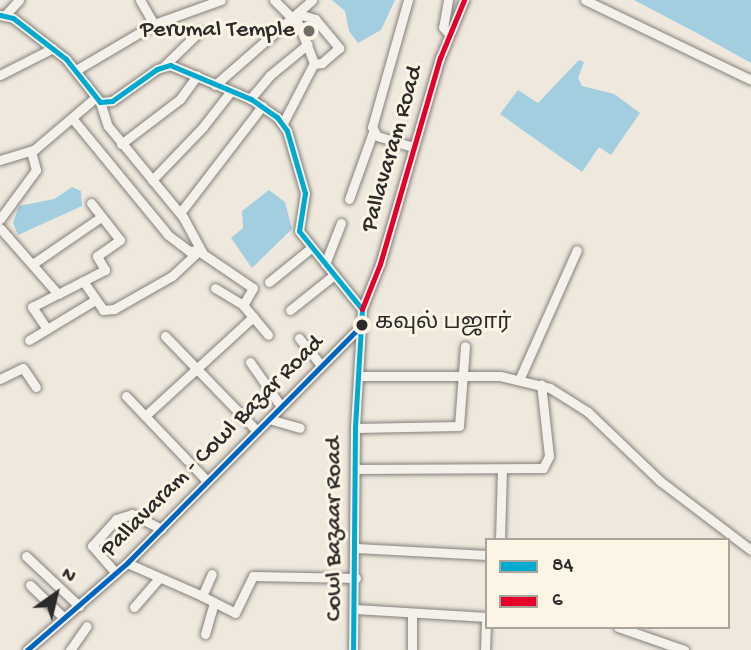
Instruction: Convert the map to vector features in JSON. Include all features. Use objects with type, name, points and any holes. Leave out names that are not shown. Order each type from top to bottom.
[{"type":"street","points":[[19,0],[3,14],[53,48],[76,69],[121,144],[180,213],[200,250],[253,288],[243,305]]},
{"type":"street","points":[[140,0],[154,24]]},
{"type":"street","points":[[76,69],[154,24],[221,0]]},
{"type":"street","points":[[274,0],[293,17],[308,44],[314,64],[283,123]]},
{"type":"street","points":[[349,199],[373,132],[408,0]]},
{"type":"street","points":[[448,0],[443,27],[449,34]]},
{"type":"street","name":"Pallavaram Road","points":[[362,325],[362,309],[449,34],[464,0]]},
{"type":"street","points":[[585,0],[751,80]]},
{"type":"street","points":[[215,85],[293,17],[305,1]]},
{"type":"street","points":[[293,17],[302,15],[315,19],[339,48],[322,63],[314,64]]},
{"type":"street","points":[[0,160],[31,151],[97,100],[112,101],[164,66],[199,32]]},
{"type":"street","points":[[250,99],[281,64],[308,44]]},
{"type":"street","points":[[0,75],[53,48]]},
{"type":"street","points":[[164,66],[197,76],[250,99],[283,123],[305,192],[299,231],[362,309]]},
{"type":"street","points":[[121,144],[180,99],[197,76]]},
{"type":"street","points":[[152,180],[202,128],[231,91]]},
{"type":"street","points":[[180,213],[262,106]]},
{"type":"street","points":[[72,118],[168,234],[189,251],[200,250]]},
{"type":"street","points":[[373,132],[413,147]]},
{"type":"street","points":[[0,219],[36,170],[31,151]]},
{"type":"street","points":[[47,329],[33,307],[105,270],[97,256],[120,240],[90,203]]},
{"type":"street","points":[[34,263],[102,217]]},
{"type":"street","points":[[324,264],[341,223]]},
{"type":"street","points":[[0,228],[34,263],[58,294]]},
{"type":"street","points":[[270,282],[311,248]]},
{"type":"street","points":[[83,281],[103,310],[114,309],[172,276],[200,250]]},
{"type":"street","points":[[519,380],[577,250]]},
{"type":"street","points":[[290,310],[334,275]]},
{"type":"street","points":[[215,288],[243,305],[268,335]]},
{"type":"street","points":[[29,340],[95,300]]},
{"type":"street","points":[[145,416],[253,317]]},
{"type":"street","name":"Pallavaram - Cowl Bazar Road","points":[[29,647],[127,563],[280,405],[362,325]]},
{"type":"street","name":"Cowl Bazaar Road","points":[[353,650],[356,578],[355,428],[362,325]]},
{"type":"street","points":[[165,336],[257,431]]},
{"type":"street","points":[[299,338],[321,365]]},
{"type":"street","points":[[355,428],[459,426],[465,379],[465,346]]},
{"type":"street","points":[[250,362],[280,405]]},
{"type":"street","points":[[0,379],[23,368],[36,387]]},
{"type":"street","points":[[359,376],[465,379],[500,376],[541,384],[588,412],[660,481],[751,550]]},
{"type":"street","points":[[355,469],[543,468],[548,463],[541,384]]},
{"type":"street","points":[[126,396],[207,481]]},
{"type":"street","points":[[268,419],[300,428]]},
{"type":"street","points":[[500,538],[502,469]]},
{"type":"street","points":[[115,572],[92,546],[116,519],[132,514],[161,528]]},
{"type":"street","points":[[356,548],[485,555]]},
{"type":"street","points":[[26,556],[79,606]]},
{"type":"street","points":[[127,563],[237,612],[253,576],[356,578]]},
{"type":"street","points":[[202,596],[212,574]]},
{"type":"street","points":[[134,607],[158,579]]},
{"type":"street","points":[[30,585],[64,618]]},
{"type":"street","points":[[205,634],[214,602]]},
{"type":"street","points":[[355,609],[485,617]]},
{"type":"street","points":[[412,613],[412,650]]},
{"type":"street","points":[[70,650],[88,625]]},
{"type":"street","points":[[485,650],[486,629]]},
{"type":"street","points":[[624,629],[684,650]]},
{"type":"street","points":[[29,647],[42,650]]},
{"type":"water","points":[[332,0],[395,0],[381,30],[358,43],[349,31],[345,11]]},
{"type":"water","points":[[634,0],[751,0],[751,63],[697,33]]},
{"type":"water","points":[[579,60],[584,62],[578,78],[582,86],[614,94],[640,113],[611,155],[599,147],[582,172],[500,114],[518,90],[538,103]]},
{"type":"water","points":[[72,187],[81,191],[82,206],[18,235],[13,223],[19,206],[54,199]]},
{"type":"water","points":[[269,190],[285,202],[292,229],[252,268],[231,238],[243,228],[242,211]]},
{"type":"transit line","name":"6","points":[[362,309],[380,264],[440,58],[464,0]]},
{"type":"transit line","name":"84","points":[[0,15],[13,18],[66,59],[100,102],[112,101],[157,69],[170,65],[251,99],[277,117],[287,131],[305,193],[299,231],[362,309],[355,428],[353,650]]},
{"type":"transit line","points":[[27,650],[127,563],[362,325]]},
{"type":"place","name":"Perumal Temple","points":[[309,31]]},
{"type":"place","name":"கவுல் பஜார்","points":[[362,325]]}]
